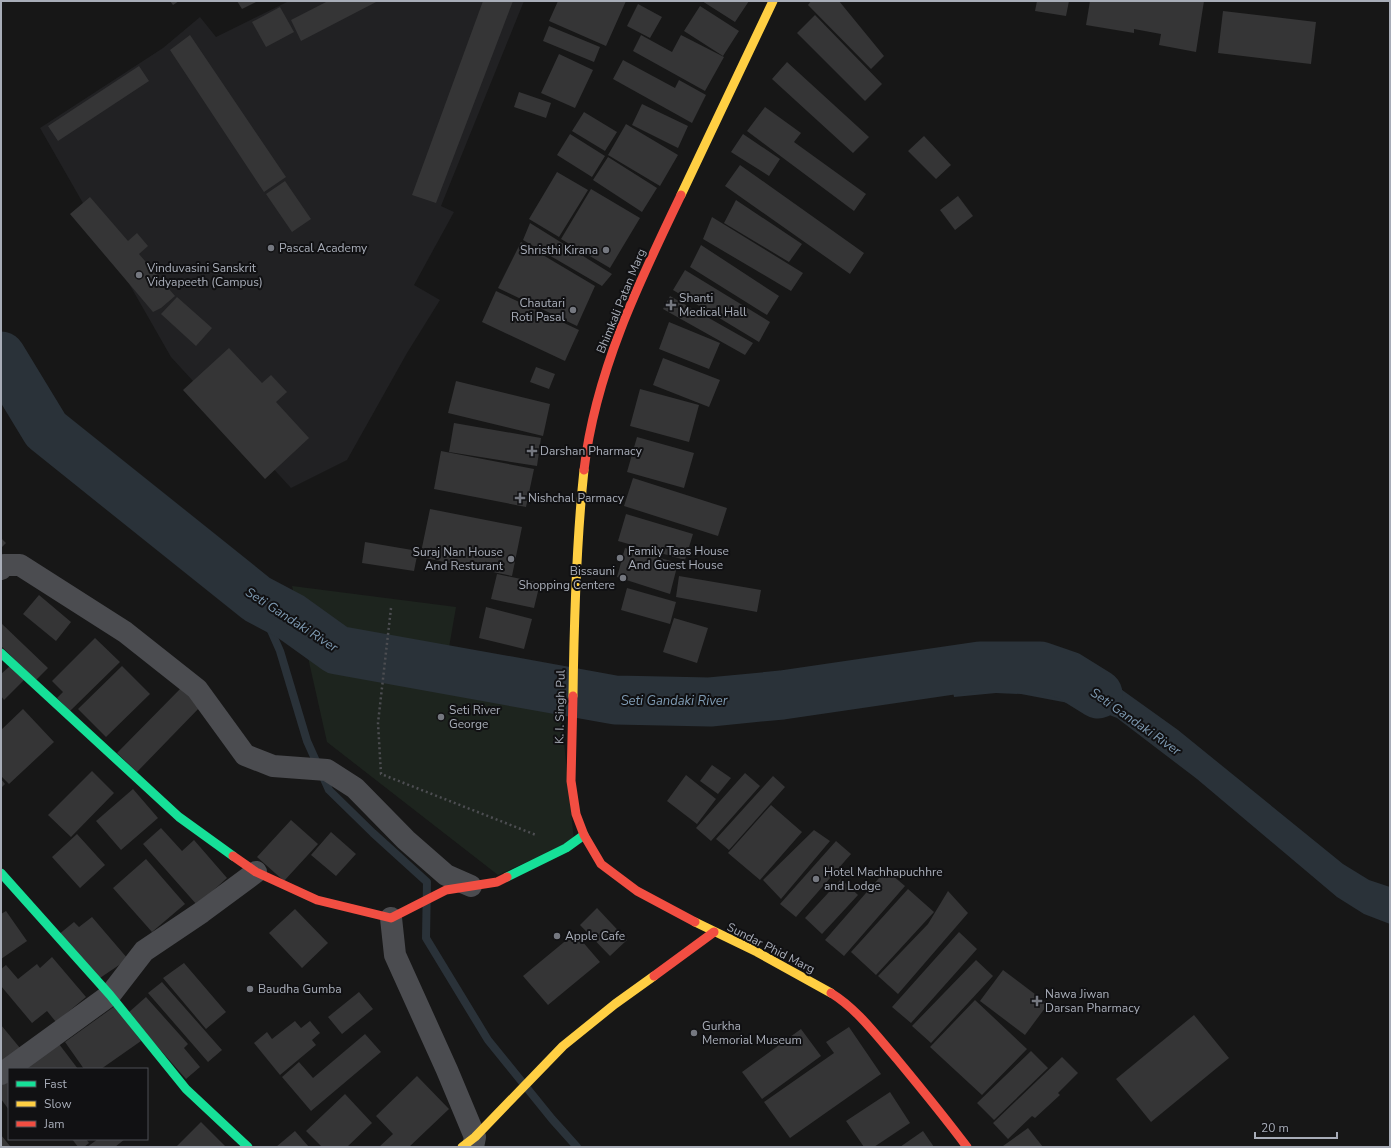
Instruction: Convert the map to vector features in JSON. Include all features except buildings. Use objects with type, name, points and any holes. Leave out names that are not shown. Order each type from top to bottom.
[{"type":"street","name":"Bhimkali Patan Marg","points":[[574,633],[581,500],[586,456],[594,419],[613,350],[643,274],[773,1]]},
{"type":"street","points":[[1,569],[4,565],[20,565],[125,632],[197,690],[245,755],[273,766],[327,770],[355,788],[406,840],[446,876],[471,886]]},
{"type":"street","name":"K. I. Singh Pul","points":[[571,781],[574,633]]},
{"type":"street","points":[[1,653],[179,817],[256,872],[317,900],[397,914],[446,890],[497,882],[566,848],[584,836]]},
{"type":"street","name":"Sundar Phid Marg","points":[[571,781],[576,814],[584,836],[601,864],[637,891],[714,932],[758,952],[837,997],[863,1019],[942,1112],[967,1147]]},
{"type":"street","points":[[9,1068],[110,995],[144,951],[202,912],[256,872]]},
{"type":"street","points":[[1,873],[110,995],[186,1088],[248,1147]]},
{"type":"street","points":[[397,914],[395,955],[447,1070],[470,1144]]},
{"type":"street","points":[[470,1144],[491,1120],[563,1046],[615,1004],[714,932]]},
{"type":"path","points":[[391,608],[378,722],[381,774],[550,840],[566,848]]},
{"type":"shaded area","name":"Pascal Academy","points":[[289,1],[524,1],[441,206],[454,212],[414,285],[440,300],[407,353],[347,460],[291,488],[171,357],[40,128],[163,48],[200,17],[216,37]]},
{"type":"shaded area","name":"Seti River George","points":[[292,586],[456,607],[444,676],[559,693],[574,841],[498,875],[327,742]]},
{"type":"water","points":[[1064,663],[1080,664],[1111,682],[1178,730],[1343,864],[1369,880],[1390,887],[1390,924],[1364,914],[1337,897],[1197,779],[1117,718],[1079,705],[1021,694],[996,693],[954,697],[950,676]]},
{"type":"waterway","name":"Seti Gandaki River","points":[[1,356],[46,430],[257,599],[291,617],[337,650],[615,700],[710,702],[782,695],[980,666],[1040,666],[1069,676],[1098,694]]},
{"type":"waterway","points":[[257,599],[280,651],[307,741],[329,790],[373,833],[427,882],[426,938],[488,1040],[552,1119],[577,1147]]},
{"type":"traffic: fast","points":[[1,653],[179,817],[233,856]]},
{"type":"traffic: fast","points":[[507,877],[566,848],[584,835]]},
{"type":"traffic: fast","points":[[1,873],[110,995],[186,1089],[248,1147]]},
{"type":"traffic: slow","points":[[681,195],[773,1]]},
{"type":"traffic: slow","points":[[573,696],[576,583],[584,470]]},
{"type":"traffic: slow","points":[[695,922],[757,952],[831,993]]},
{"type":"traffic: slow","points":[[462,1147],[475,1137],[563,1046],[615,1004],[654,976]]},
{"type":"traffic: jam","points":[[584,470],[598,398],[608,363],[635,295],[681,195]]},
{"type":"traffic: jam","points":[[573,696],[571,781],[576,814],[584,835],[601,864],[637,891],[695,922]]},
{"type":"traffic: jam","points":[[233,856],[256,872],[317,900],[391,918],[446,890],[497,882],[507,877]]},
{"type":"traffic: jam","points":[[654,976],[714,932]]},
{"type":"traffic: jam","points":[[831,993],[858,1015],[874,1032],[967,1147]]},
{"type":"place","name":"Pascal Academy","points":[[271,248]]},
{"type":"place","name":"Shristhi Kirana","points":[[606,250]]},
{"type":"place","name":"Vinduvasini Sanskrit Vidyapeeth (Campus)","points":[[139,275]]},
{"type":"place","name":"Shanti Medical Hall","points":[[671,305]]},
{"type":"place","name":"Chautari Roti Pasal","points":[[573,310]]},
{"type":"place","name":"Darshan Pharmacy","points":[[532,451]]},
{"type":"place","name":"Nishchal Parmacy","points":[[520,498]]},
{"type":"place","name":"Family Taas House And Guest House","points":[[620,558]]},
{"type":"place","name":"Suraj Nan House And Resturant","points":[[511,559]]},
{"type":"place","name":"Bissauni Shopping Centere","points":[[623,578]]},
{"type":"place","name":"Seti River George","points":[[441,717]]},
{"type":"place","name":"Hotel Machhapuchhre and Lodge","points":[[816,879]]},
{"type":"place","name":"Apple Cafe","points":[[557,936]]},
{"type":"place","name":"Baudha Gumba","points":[[250,989]]},
{"type":"place","name":"Nawa Jiwan Darsan Pharmacy","points":[[1037,1001]]},
{"type":"place","name":"Gurkha Memorial Museum","points":[[694,1033]]}]
